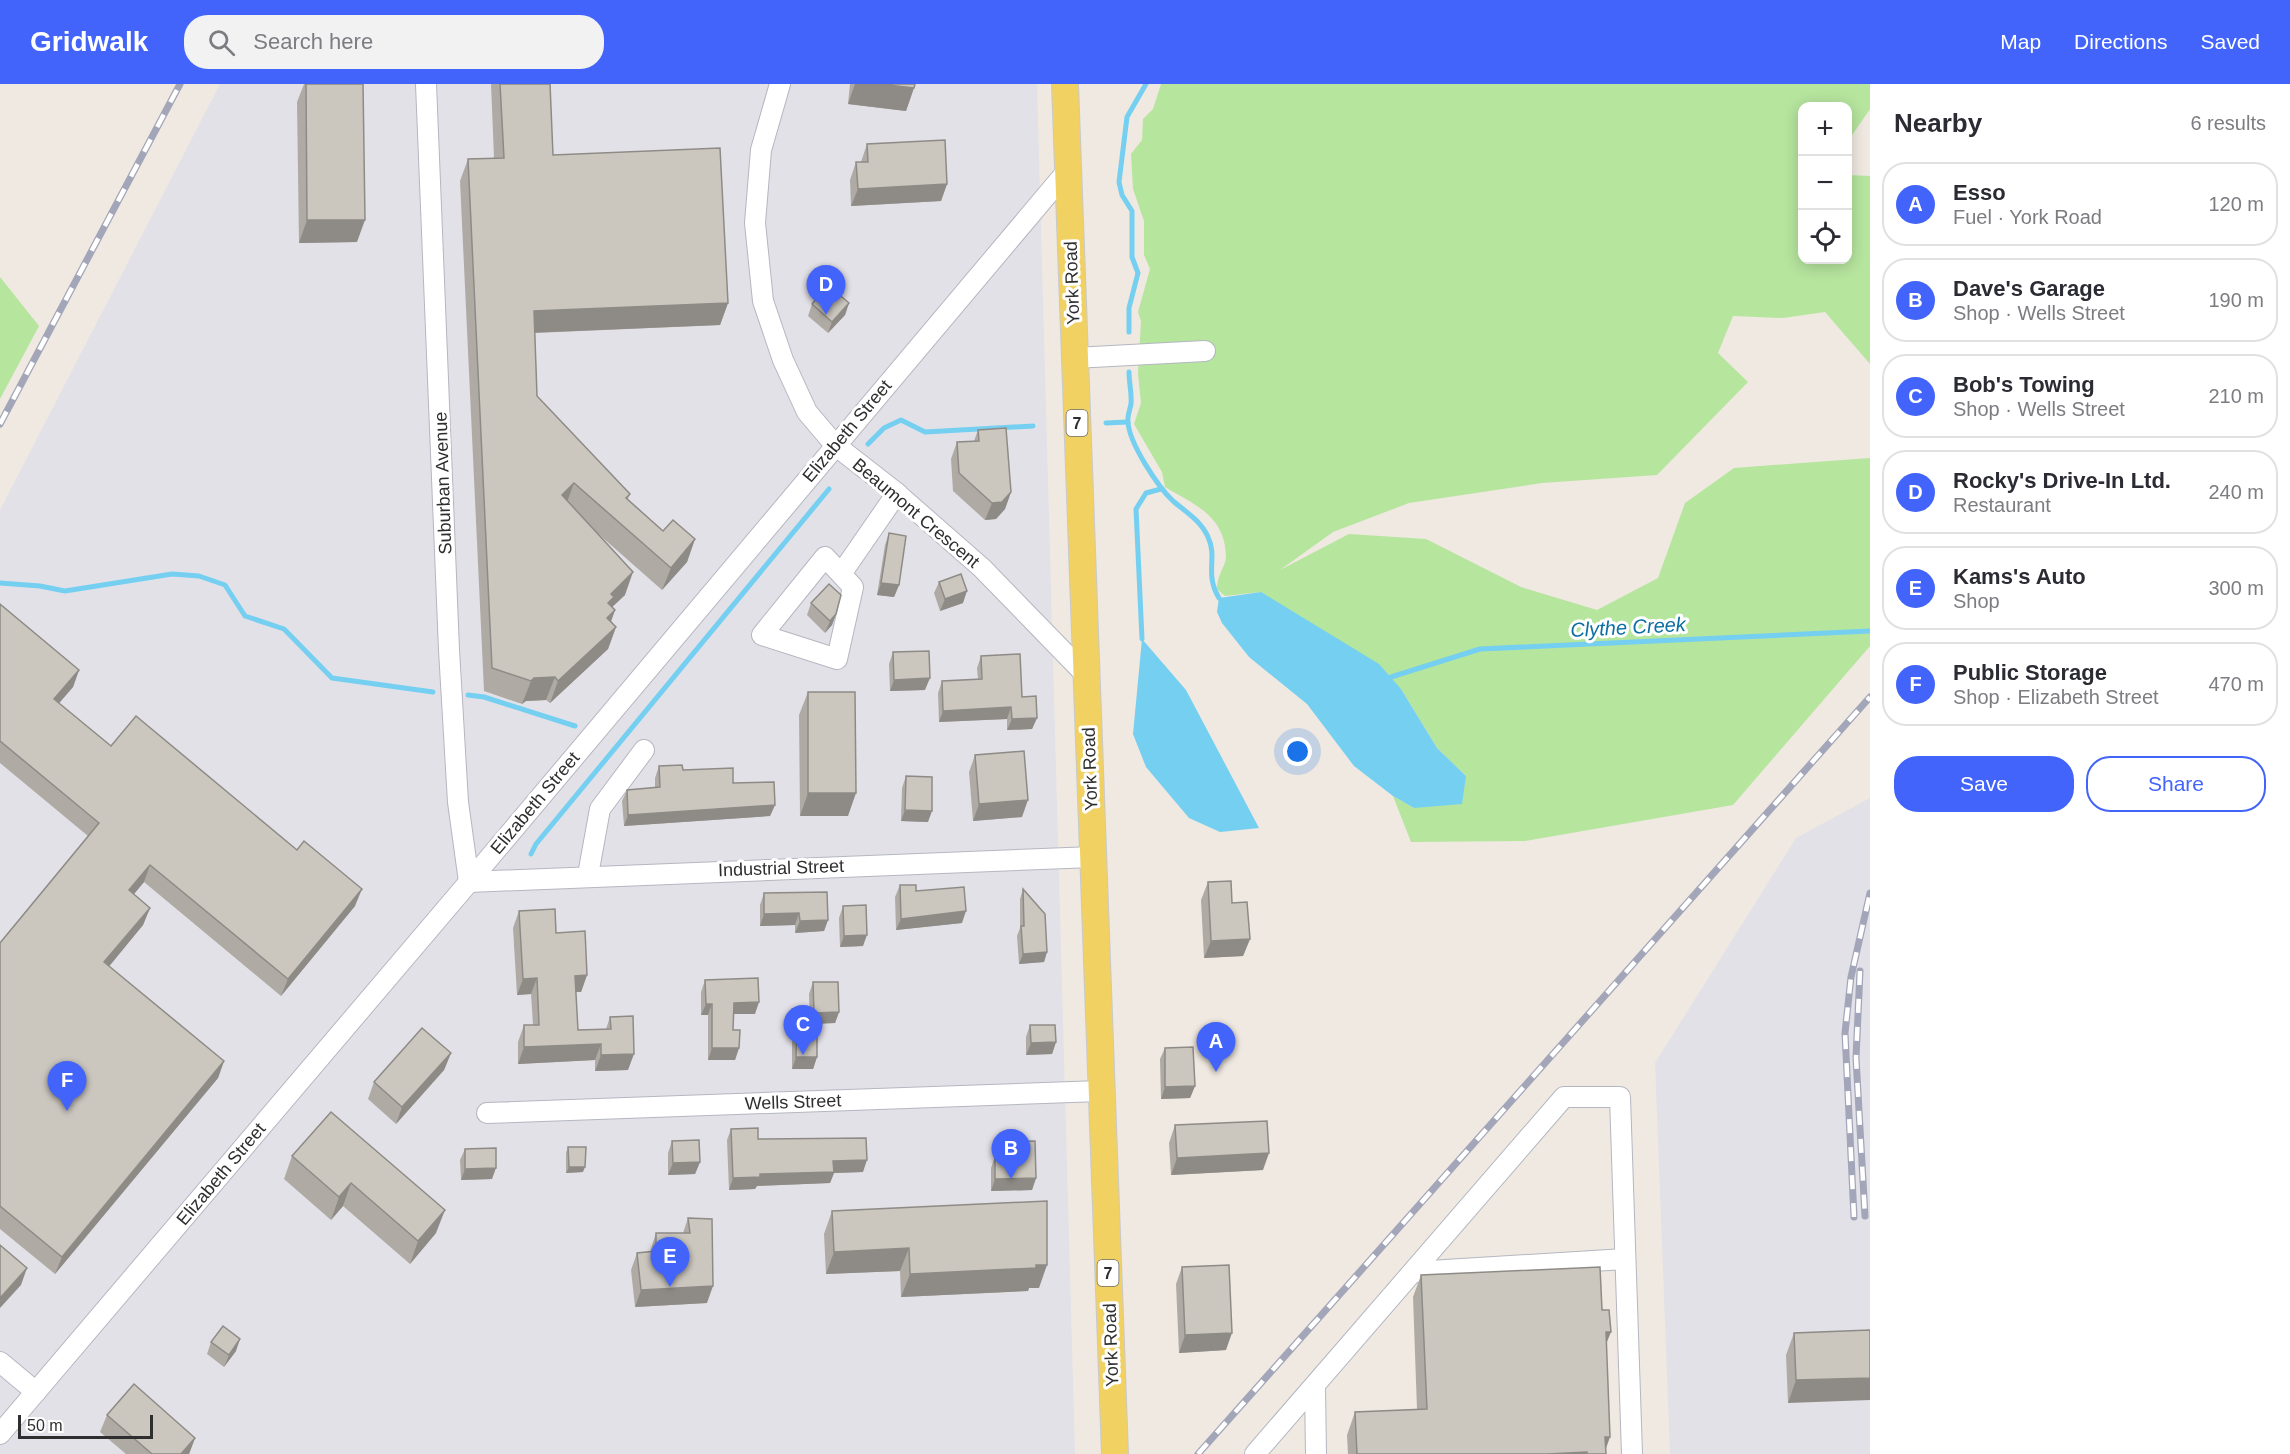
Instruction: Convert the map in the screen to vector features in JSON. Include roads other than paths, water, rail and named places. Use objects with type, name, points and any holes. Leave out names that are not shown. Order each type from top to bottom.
[{"type":"main road","name":"York Road","points":[[1065,84],[1115,1454]]},
{"type":"street","name":"Suburban Avenue","points":[[426,84],[449,650],[458,802],[469,882]]},
{"type":"street","name":"Beaumont Crescent","points":[[780,84],[762,144],[757,176],[755,223],[763,301],[783,360],[807,412],[835,445],[897,493],[982,568],[1087,676]]},
{"type":"street","name":"Elizabeth Street","points":[[0,1434],[469,882],[1068,170]]},
{"type":"street","points":[[1074,358],[1205,351]]},
{"type":"street","points":[[841,574],[897,493]]},
{"type":"street","points":[[825,557],[841,574],[853,587],[837,659],[762,635],[825,557]]},
{"type":"street","points":[[588,875],[600,809],[644,750]]},
{"type":"street","name":"Industrial Street","points":[[469,882],[588,875],[1093,857]]},
{"type":"street","name":"Wells Street","points":[[487,1113],[1100,1091]]},
{"type":"street","points":[[1255,1454],[1564,1097],[1620,1097],[1632,1454]]},
{"type":"street","points":[[1413,1272],[1625,1259]]},
{"type":"street","points":[[0,1362],[36,1392]]},
{"type":"street","points":[[1315,1387],[1316,1454]]},
{"type":"water","points":[[1261,592],[1379,664],[1401,689],[1437,748],[1466,776],[1462,804],[1414,808],[1393,796],[1354,766],[1307,704],[1249,657],[1222,623],[1217,612],[1219,598]]},
{"type":"water","points":[[1142,639],[1186,690],[1259,828],[1220,832],[1189,818],[1146,767],[1133,734]]},
{"type":"waterway","name":"Clythe Creek","points":[[1129,332],[1129,308],[1138,273],[1132,257],[1132,211],[1122,195],[1119,182],[1127,117],[1146,84]]},
{"type":"waterway","name":"Clythe Creek","points":[[1129,372],[1131,404],[1128,420],[1133,441],[1160,486],[1205,531],[1212,552],[1212,581],[1219,598]]},
{"type":"waterway","points":[[868,444],[884,428],[901,420],[925,432],[1033,426]]},
{"type":"waterway","points":[[1106,423],[1128,422]]},
{"type":"waterway","points":[[531,854],[536,844],[829,489]]},
{"type":"waterway","points":[[1142,639],[1136,509],[1146,493],[1161,489]]},
{"type":"waterway","points":[[0,583],[40,586],[65,591],[172,574],[199,576],[225,585],[245,616],[284,629],[332,678],[433,692]]},
{"type":"waterway","name":"Clythe Creek","points":[[1391,677],[1480,649],[1870,631]]},
{"type":"waterway","points":[[468,695],[484,697],[575,726]]},
{"type":"railway","points":[[0,424],[180,84]]},
{"type":"railway","points":[[1198,1454],[1870,697]]},
{"type":"railway","points":[[1854,1217],[1845,1033],[1851,977],[1870,893]]},
{"type":"railway","points":[[1860,971],[1856,1058],[1865,1216]]},
{"type":"place","name":"Rocky's Drive-In Ltd.","points":[[826,315]]},
{"type":"place","name":"Bob's Towing","points":[[803,1055]]},
{"type":"place","name":"Esso","points":[[1216,1072]]},
{"type":"place","name":"Public Storage","points":[[67,1111]]},
{"type":"place","name":"Dave's Garage","points":[[1011,1179]]},
{"type":"place","name":"Kams's Auto","points":[[670,1287]]}]
